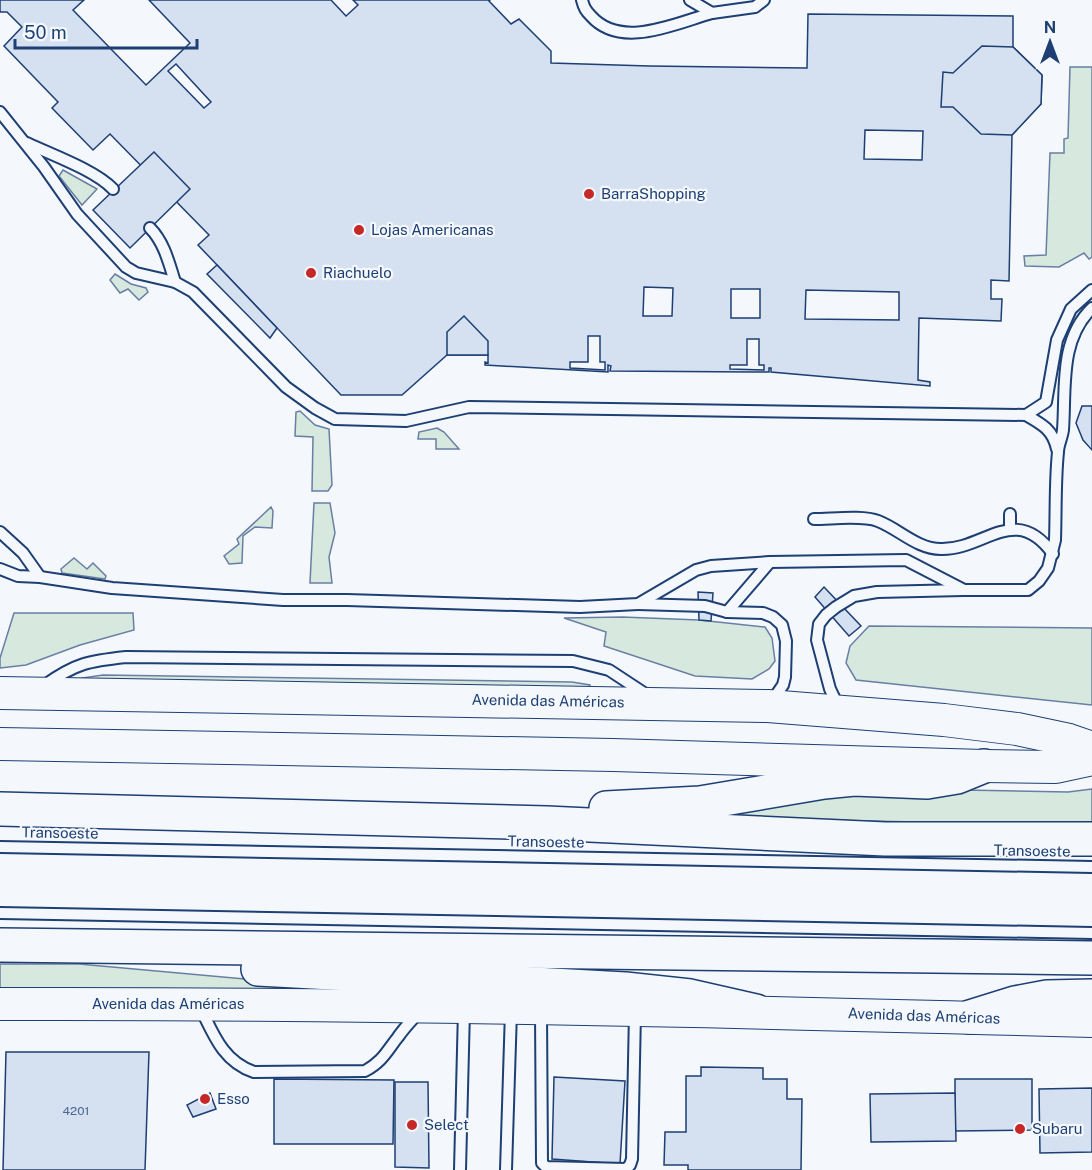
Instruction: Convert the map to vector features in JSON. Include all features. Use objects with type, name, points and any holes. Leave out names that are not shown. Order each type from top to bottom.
[{"type":"highway","points":[[547,823],[568,814],[597,809],[700,803],[824,782],[854,779],[927,782],[957,777],[984,766]]},
{"type":"highway","points":[[0,809],[547,823],[885,839],[1092,839]]},
{"type":"highway","points":[[0,945],[1092,958]]},
{"type":"highway","points":[[126,946],[192,960],[260,969],[625,989],[690,996],[756,1011]]},
{"type":"highway","points":[[970,1017],[1015,1003],[1047,997],[1092,996]]},
{"type":"main road","name":"Avenida das Américas","points":[[0,693],[768,706],[1017,729],[1068,740],[1092,748]]},
{"type":"main road","points":[[0,744],[602,754],[1056,767],[1092,759]]},
{"type":"main road","name":"Avenida das Américas","points":[[0,1004],[635,1009],[1092,1021]]},
{"type":"lane","points":[[582,0],[584,8],[598,25],[622,34],[650,31],[712,13],[755,8],[764,0]]},
{"type":"lane","points":[[690,0],[712,13]]},
{"type":"lane","points":[[0,112],[25,142],[77,214],[126,267],[136,273],[175,282],[193,292],[286,387],[335,419],[406,421],[470,407],[1026,415],[1047,428],[1055,438],[1058,451]]},
{"type":"lane","points":[[25,142],[93,175],[113,189]]},
{"type":"lane","points":[[150,228],[157,235],[165,252],[175,282]]},
{"type":"lane","points":[[1026,415],[1046,402],[1057,340],[1071,309],[1092,290]]},
{"type":"lane","points":[[840,711],[830,689],[817,640],[819,624],[836,607],[854,596],[876,592],[1028,590],[1039,581],[1048,568],[1056,540],[1058,451],[1063,433],[1068,352],[1074,332],[1082,318],[1092,308]]},
{"type":"lane","points":[[1010,514],[1010,528]]},
{"type":"lane","points":[[814,519],[873,519],[926,546],[940,549],[960,546],[1010,528],[1038,538],[1053,554]]},
{"type":"lane","points":[[0,532],[23,553],[40,577]]},
{"type":"lane","points":[[638,604],[696,570],[770,562],[906,560],[964,590]]},
{"type":"lane","points":[[727,612],[770,562]]},
{"type":"lane","points":[[0,569],[18,576],[112,588],[283,600],[580,607],[638,604],[671,607],[705,606],[727,612],[763,613],[773,617],[782,625],[786,641],[785,677],[778,694],[768,706]]},
{"type":"lane","name":"Transoeste","points":[[0,847],[1092,867]]},
{"type":"lane","points":[[0,913],[1092,933]]},
{"type":"lane","points":[[198,1004],[227,1056],[241,1068],[254,1072],[364,1071],[376,1065],[387,1054],[396,1039],[424,1006]]},
{"type":"lane","points":[[460,1170],[464,1007]]},
{"type":"lane","points":[[526,1008],[542,1163],[546,1167],[626,1168],[632,1159],[635,1009]]},
{"type":"lane","points":[[506,1170],[526,1008]]},
{"type":"shaded area","points":[[1070,67],[1092,67],[1092,257],[1089,259],[1084,253],[1059,267],[1025,266],[1024,256],[1046,255],[1050,153],[1064,153],[1064,139],[1068,138]]},
{"type":"shaded area","points":[[63,170],[97,189],[82,205],[59,176]]},
{"type":"shaded area","points":[[115,274],[131,284],[146,288],[148,292],[139,300],[128,289],[120,293],[110,280]]},
{"type":"shaded area","points":[[300,411],[315,425],[329,429],[332,485],[328,491],[312,491],[313,437],[295,436],[296,412]]},
{"type":"shaded area","points":[[437,428],[444,432],[459,449],[436,449],[436,439],[418,439],[419,432]]},
{"type":"shaded area","points":[[314,503],[330,503],[335,533],[329,557],[332,583],[310,583]]},
{"type":"shaded area","points":[[271,507],[273,511],[272,528],[255,527],[243,536],[242,563],[229,564],[224,556],[239,544],[237,539]]},
{"type":"shaded area","points":[[74,558],[87,569],[93,563],[106,576],[105,579],[62,573],[61,569]]},
{"type":"shaded area","points":[[14,613],[133,613],[134,630],[80,645],[26,665],[0,668],[0,658]]},
{"type":"shaded area","points":[[622,617],[699,620],[765,627],[772,638],[775,661],[769,669],[752,679],[695,676],[604,646],[606,632],[564,618]]},
{"type":"shaded area","points":[[869,626],[1092,628],[1092,705],[856,680],[846,663],[850,646]]},
{"type":"shaded area","points":[[103,675],[572,682],[590,685],[590,689],[83,681],[82,678]]},
{"type":"shaded area","points":[[854,788],[1068,792],[1092,789],[1092,826],[727,816],[727,812]]},
{"type":"shaded area","points":[[0,964],[79,964],[277,982],[306,989],[0,990]]},
{"type":"building","name":"BarraShopping","points":[[0,0],[84,0],[73,10],[146,85],[190,43],[149,0],[331,0],[346,16],[358,5],[353,0],[490,0],[511,24],[519,19],[551,51],[551,63],[649,66],[807,68],[808,14],[1013,16],[1013,47],[1042,75],[1041,104],[1012,135],[1009,281],[991,280],[991,299],[1002,299],[1001,321],[919,318],[918,380],[930,382],[930,386],[771,372],[771,368],[769,372],[610,371],[611,366],[608,365],[608,372],[485,365],[485,362],[488,363],[488,355],[447,355],[402,395],[341,395],[198,245],[209,235],[110,134],[93,150],[52,108],[58,102],[4,46],[22,27],[7,12],[0,12]],"holes":[[[176,64],[211,102],[204,108],[168,71]],[[865,130],[923,131],[922,160],[864,159]],[[644,287],[673,288],[672,316],[643,316]],[[731,289],[760,289],[760,318],[731,318]],[[806,290],[899,292],[899,320],[805,319]],[[588,336],[600,336],[600,362],[605,362],[605,370],[570,368],[570,362],[588,362]],[[747,339],[759,339],[759,365],[764,365],[764,370],[730,369],[730,365],[747,365]]]},
{"type":"building","points":[[982,46],[1013,47],[1042,75],[1041,104],[1012,135],[981,134],[953,107],[941,107],[943,72],[953,73]]},
{"type":"building","points":[[154,152],[190,189],[130,248],[93,210]]},
{"type":"building","points":[[217,265],[277,328],[270,338],[207,274]]},
{"type":"building","points":[[464,316],[488,341],[488,355],[447,355],[447,332]]},
{"type":"building","points":[[1082,406],[1092,406],[1092,450],[1083,440],[1076,423]]},
{"type":"building","points":[[824,587],[861,626],[849,636],[815,597]]},
{"type":"building","points":[[698,592],[713,593],[711,621],[699,620]]},
{"type":"building","points":[[6,1052],[149,1052],[145,1170],[3,1170]]},
{"type":"building","points":[[701,1067],[763,1068],[763,1079],[787,1079],[787,1099],[802,1099],[801,1170],[688,1170],[688,1165],[664,1165],[665,1132],[686,1132],[686,1076],[701,1076]]},
{"type":"building","points":[[554,1077],[625,1081],[620,1164],[552,1159]]},
{"type":"building","name":"Esso","points":[[274,1079],[394,1080],[393,1144],[274,1144]]},
{"type":"building","points":[[955,1079],[1032,1079],[1032,1130],[955,1131]]},
{"type":"building","name":"Select","points":[[395,1082],[428,1082],[429,1168],[395,1167]]},
{"type":"building","points":[[1092,1088],[1092,1152],[1040,1153],[1039,1089]]},
{"type":"building","name":"Esso","points":[[210,1093],[216,1109],[193,1117],[187,1105]]},
{"type":"building","points":[[955,1093],[956,1141],[871,1142],[870,1094]]},
{"type":"place","name":"BarraShopping","points":[[589,194]]},
{"type":"place","name":"Lojas Americanas","points":[[359,230]]},
{"type":"place","name":"Riachuelo","points":[[311,273]]},
{"type":"place","name":"Esso","points":[[205,1099]]},
{"type":"place","name":"Select","points":[[412,1125]]},
{"type":"place","name":"Subaru","points":[[1020,1129]]}]
